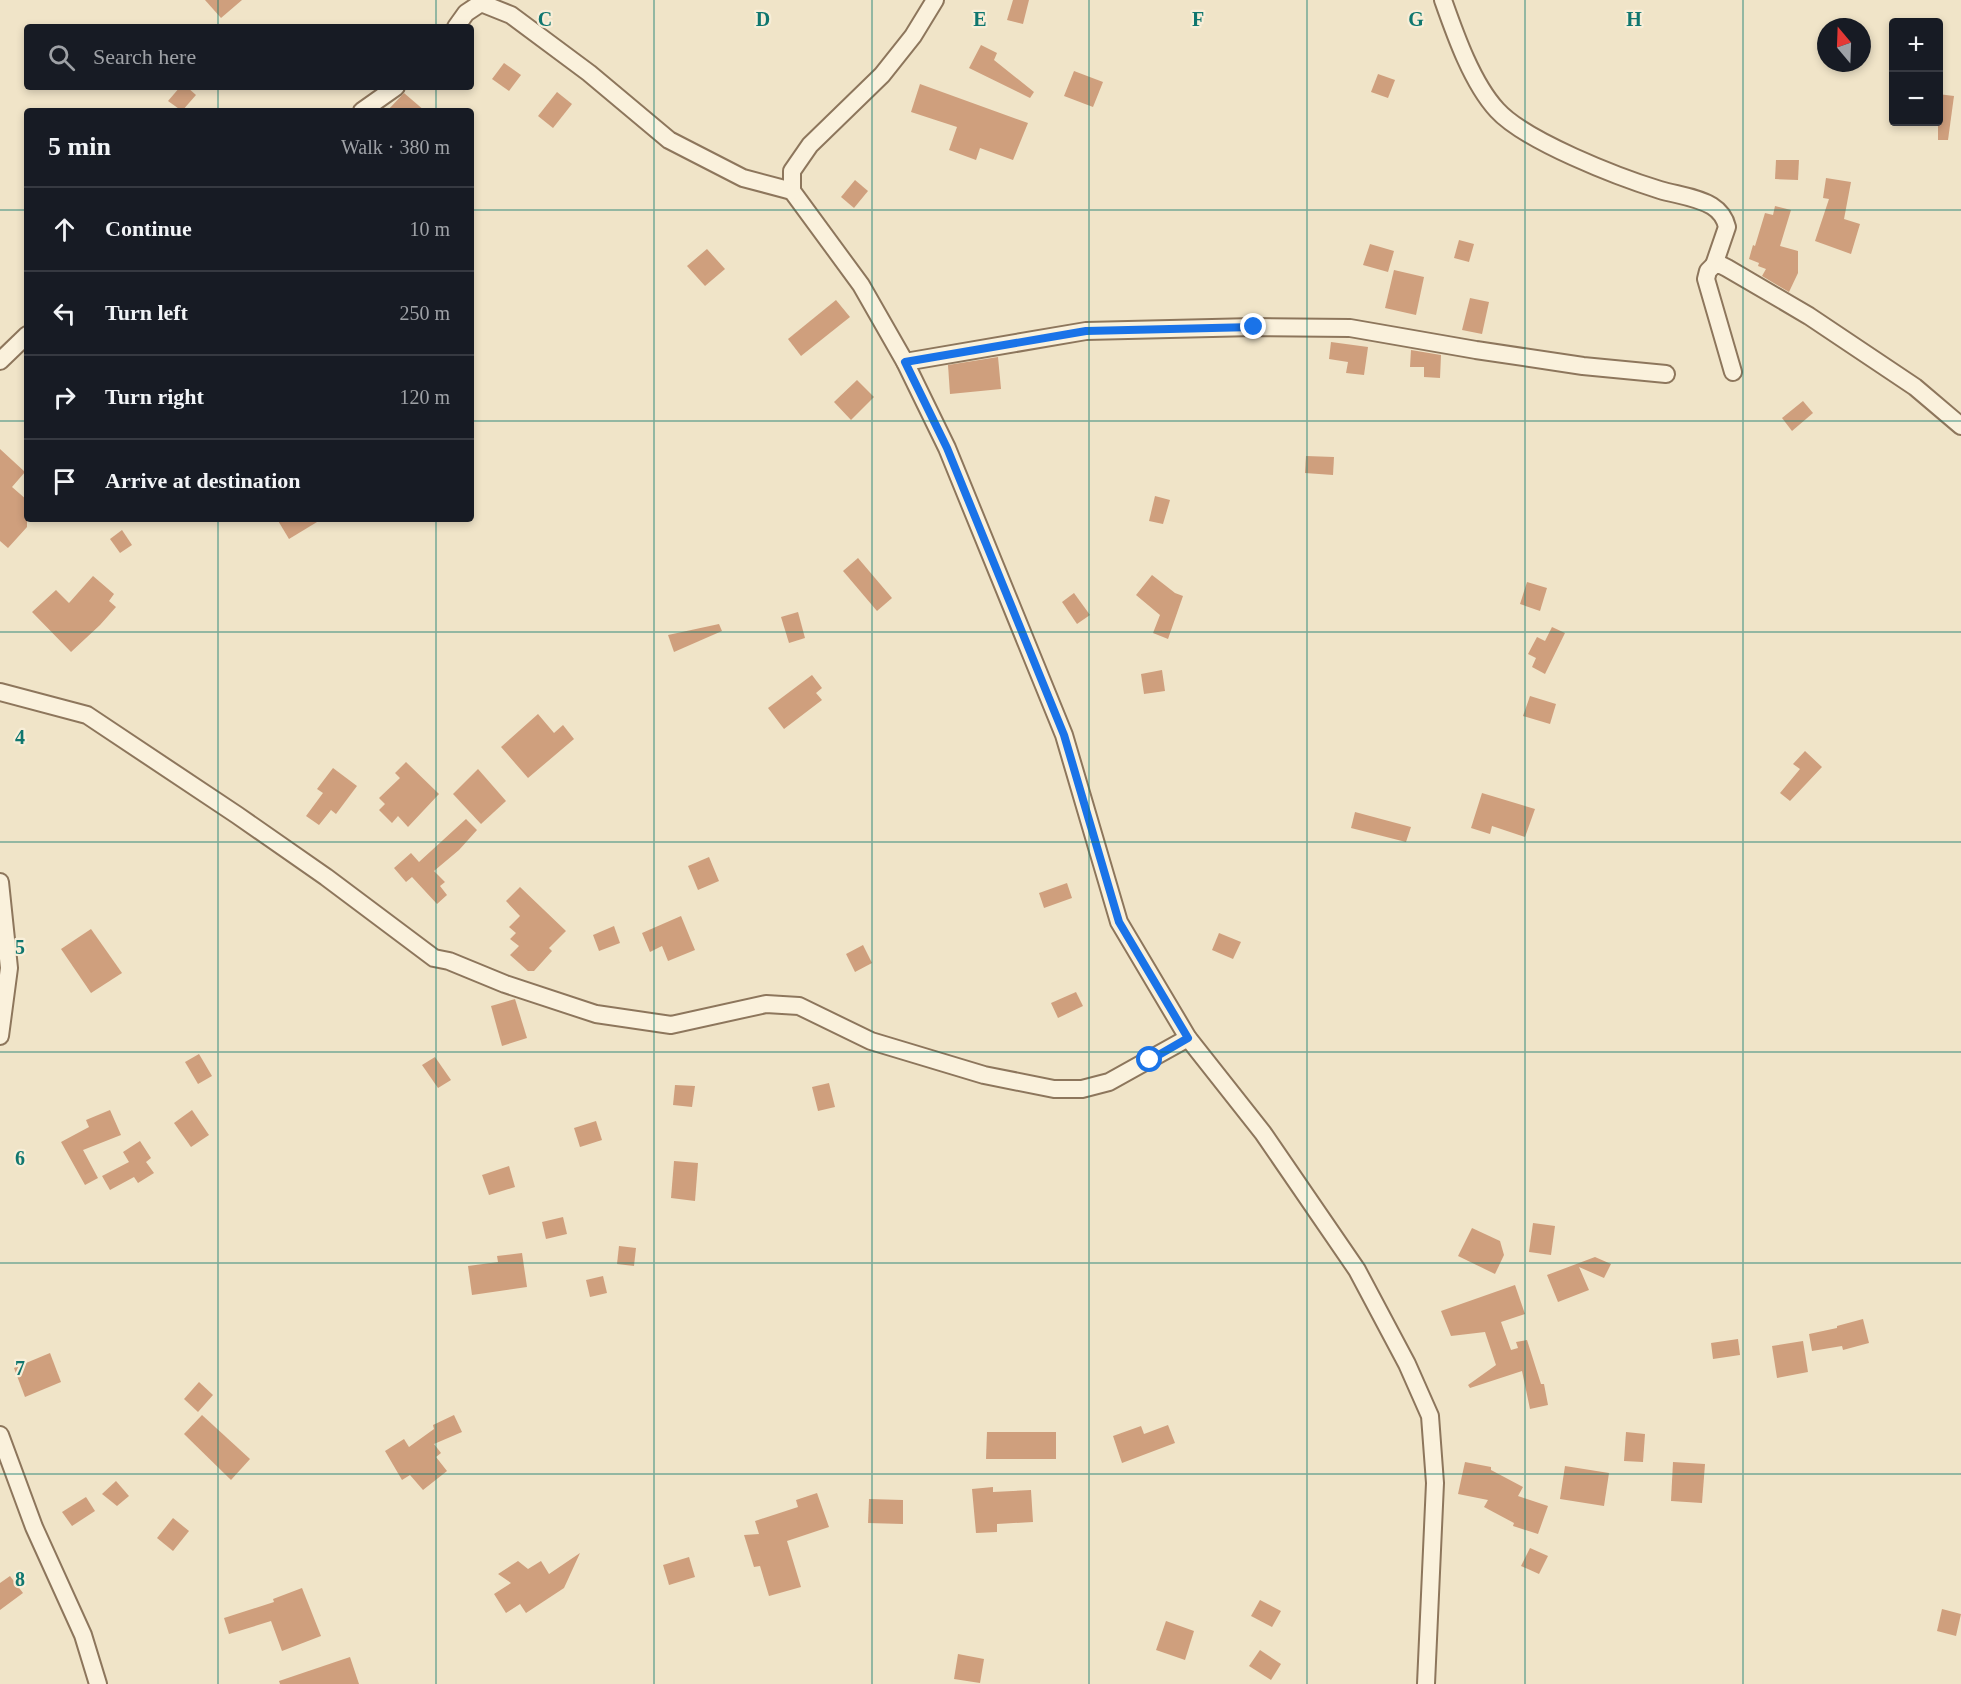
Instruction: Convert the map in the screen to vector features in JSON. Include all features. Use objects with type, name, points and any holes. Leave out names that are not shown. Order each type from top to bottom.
[{"type":"street","points":[[935,0],[913,36],[882,75],[810,145],[792,171],[792,191],[861,285],[905,362],[947,448],[1064,735],[1119,922],[1188,1038],[1263,1133],[1357,1270],[1407,1364],[1430,1416],[1435,1483],[1427,1616],[1426,1684]]},
{"type":"street","points":[[1443,0],[1464,56],[1485,94],[1497,110],[1517,127],[1553,146],[1604,168],[1658,189],[1705,202],[1722,215],[1727,227],[1714,265],[1708,271],[1706,279],[1734,372]]},
{"type":"street","points":[[458,24],[466,13],[481,3],[511,15],[589,73],[669,140],[743,178],[792,191]]},
{"type":"street","points":[[366,108],[392,90]]},
{"type":"street","points":[[1714,265],[1727,268],[1809,316],[1915,387],[1961,426]]},
{"type":"street","points":[[905,362],[1086,331],[1254,327],[1350,328],[1540,360],[1666,374]]},
{"type":"street","points":[[0,361],[24,338]]},
{"type":"street","points":[[0,692],[87,715],[237,814],[434,958],[449,961],[505,984],[596,1014],[670,1025],[766,1004],[799,1006],[871,1041],[984,1076],[1054,1089],[1082,1089],[1109,1082],[1188,1038]]},
{"type":"street","points":[[0,882],[9,968],[0,1036]]},
{"type":"street","points":[[0,1435],[34,1527],[83,1635],[98,1684]]},
{"type":"building","points":[[205,0],[242,0],[221,18]]},
{"type":"building","points":[[1013,0],[1029,0],[1023,24],[1007,20]]},
{"type":"building","points":[[981,45],[997,53],[994,60],[1034,92],[1030,98],[969,68]]},
{"type":"building","points":[[504,63],[521,75],[509,91],[492,79]]},
{"type":"building","points":[[1074,71],[1103,82],[1093,107],[1064,96]]},
{"type":"building","points":[[1378,74],[1395,80],[1388,98],[1371,92]]},
{"type":"building","points":[[920,84],[1028,123],[1013,160],[980,148],[976,160],[949,150],[957,127],[911,112]]},
{"type":"building","points":[[177,90],[190,90],[196,95],[185,108],[178,108],[168,101]]},
{"type":"building","points":[[557,92],[572,104],[553,128],[538,116]]},
{"type":"building","points":[[404,93],[422,108],[390,108]]},
{"type":"building","points":[[1943,95],[1954,96],[1948,140],[1938,140],[1938,126],[1943,126]]},
{"type":"building","points":[[1776,160],[1799,160],[1798,180],[1775,179]]},
{"type":"building","points":[[1826,178],[1851,182],[1844,219],[1860,224],[1851,254],[1815,241],[1829,199],[1823,198]]},
{"type":"building","points":[[855,180],[868,191],[854,208],[841,197]]},
{"type":"building","points":[[1775,206],[1791,210],[1780,246],[1798,251],[1798,273],[1789,292],[1762,276],[1766,269],[1749,259],[1765,213],[1773,215]]},
{"type":"building","points":[[1459,240],[1474,244],[1469,262],[1454,258]]},
{"type":"building","points":[[1370,244],[1394,251],[1388,272],[1363,265]]},
{"type":"building","points":[[707,249],[725,269],[705,286],[687,266]]},
{"type":"building","points":[[1394,270],[1424,277],[1416,315],[1385,308]]},
{"type":"building","points":[[1470,298],[1489,302],[1482,334],[1462,330]]},
{"type":"building","points":[[836,300],[850,317],[801,356],[788,339]]},
{"type":"building","points":[[1331,342],[1368,347],[1364,375],[1346,373],[1348,362],[1329,359]]},
{"type":"building","points":[[1411,350],[1441,355],[1440,378],[1424,377],[1424,367],[1410,367]]},
{"type":"building","points":[[998,357],[1001,389],[950,394],[948,365]]},
{"type":"building","points":[[857,380],[874,397],[851,420],[834,402]]},
{"type":"building","points":[[1803,401],[1813,413],[1792,431],[1782,418]]},
{"type":"building","points":[[0,449],[24,471],[12,487],[24,497],[24,522],[27,522],[27,527],[8,548],[0,541]]},
{"type":"building","points":[[1306,456],[1334,457],[1333,475],[1305,473]]},
{"type":"building","points":[[1155,496],[1170,500],[1163,524],[1149,521]]},
{"type":"building","points":[[279,522],[317,522],[289,539]]},
{"type":"building","points":[[122,530],[132,545],[120,553],[110,539]]},
{"type":"building","points":[[858,558],[892,598],[877,611],[843,571]]},
{"type":"building","points":[[1152,575],[1175,593],[1183,596],[1168,639],[1153,633],[1160,615],[1136,595]]},
{"type":"building","points":[[93,576],[114,594],[109,601],[116,607],[71,652],[32,612],[56,590],[69,603]]},
{"type":"building","points":[[1527,582],[1547,588],[1540,611],[1520,604]]},
{"type":"building","points":[[1074,593],[1090,615],[1077,624],[1062,602]]},
{"type":"building","points":[[798,612],[805,638],[789,643],[781,617]]},
{"type":"building","points":[[719,624],[722,631],[674,652],[668,635]]},
{"type":"building","points":[[1552,627],[1565,633],[1545,674],[1532,667],[1536,658],[1528,654],[1537,637],[1545,641]]},
{"type":"building","points":[[1162,670],[1165,691],[1144,694],[1141,674]]},
{"type":"building","points":[[812,675],[822,688],[816,693],[822,700],[784,729],[768,708]]},
{"type":"building","points":[[1530,696],[1556,704],[1550,724],[1523,716]]},
{"type":"building","points":[[538,714],[554,733],[563,725],[574,739],[528,778],[501,747]]},
{"type":"building","points":[[1805,751],[1822,767],[1790,801],[1780,793],[1800,769],[1793,764]]},
{"type":"building","points":[[406,762],[439,794],[408,827],[398,816],[392,823],[379,810],[385,804],[379,798],[400,778],[395,773]]},
{"type":"building","points":[[333,768],[357,786],[336,814],[331,810],[319,825],[306,816],[323,793],[317,789]]},
{"type":"building","points":[[478,769],[506,801],[481,824],[453,794]]},
{"type":"building","points":[[1482,793],[1535,809],[1525,837],[1492,826],[1490,834],[1471,828]]},
{"type":"building","points":[[1355,812],[1411,827],[1406,842],[1351,828]]},
{"type":"building","points":[[466,819],[477,830],[459,850],[434,871],[445,882],[440,886],[447,895],[437,904],[412,877],[406,882],[394,868],[411,853],[419,862]]},
{"type":"building","points":[[709,857],[719,881],[698,890],[688,866]]},
{"type":"building","points":[[1067,883],[1072,898],[1044,908],[1039,893]]},
{"type":"building","points":[[520,887],[566,931],[549,948],[552,951],[534,971],[528,971],[510,955],[519,946],[510,939],[516,933],[509,927],[520,916],[506,901]]},
{"type":"building","points":[[681,916],[695,950],[668,961],[662,946],[650,952],[642,933]]},
{"type":"building","points":[[614,926],[620,943],[599,951],[593,935]]},
{"type":"building","points":[[91,929],[122,973],[91,993],[61,949]]},
{"type":"building","points":[[1219,933],[1241,942],[1233,959],[1212,950]]},
{"type":"building","points":[[863,945],[872,963],[855,972],[846,954]]},
{"type":"building","points":[[1076,992],[1083,1006],[1058,1018],[1051,1003]]},
{"type":"building","points":[[515,999],[527,1038],[502,1046],[491,1006]]},
{"type":"building","points":[[199,1054],[212,1076],[198,1084],[185,1062]]},
{"type":"building","points":[[435,1057],[451,1080],[438,1088],[422,1065]]},
{"type":"building","points":[[829,1083],[835,1107],[818,1111],[812,1087]]},
{"type":"building","points":[[675,1085],[695,1086],[692,1107],[673,1105]]},
{"type":"building","points":[[110,1110],[121,1135],[83,1150],[98,1178],[85,1185],[61,1142],[89,1127],[86,1120]]},
{"type":"building","points":[[192,1110],[209,1135],[191,1147],[174,1123]]},
{"type":"building","points":[[596,1121],[602,1140],[580,1147],[574,1128]]},
{"type":"building","points":[[140,1141],[151,1158],[146,1162],[154,1173],[138,1183],[134,1177],[110,1190],[102,1176],[129,1162],[123,1152]]},
{"type":"building","points":[[674,1161],[698,1163],[695,1201],[671,1198]]},
{"type":"building","points":[[509,1166],[515,1187],[489,1195],[482,1175]]},
{"type":"building","points":[[563,1217],[567,1234],[546,1239],[542,1222]]},
{"type":"building","points":[[1533,1223],[1555,1226],[1551,1255],[1529,1252]]},
{"type":"building","points":[[1472,1228],[1500,1241],[1504,1255],[1495,1274],[1458,1256]]},
{"type":"building","points":[[619,1246],[636,1248],[634,1266],[617,1264]]},
{"type":"building","points":[[522,1253],[527,1287],[472,1295],[468,1266],[498,1262],[497,1256]]},
{"type":"building","points":[[1595,1257],[1611,1264],[1604,1278],[1579,1267],[1589,1290],[1558,1302],[1547,1275]]},
{"type":"building","points":[[603,1276],[607,1293],[590,1297],[586,1280]]},
{"type":"building","points":[[1515,1285],[1525,1314],[1501,1322],[1511,1350],[1518,1348],[1516,1342],[1527,1340],[1541,1384],[1544,1384],[1548,1405],[1530,1409],[1522,1371],[1470,1388],[1468,1385],[1496,1365],[1485,1332],[1451,1336],[1441,1311]]},
{"type":"building","points":[[1863,1319],[1869,1343],[1843,1350],[1842,1346],[1812,1351],[1809,1334]]},
{"type":"building","points":[[1738,1339],[1740,1355],[1713,1359],[1711,1343]]},
{"type":"building","points":[[1803,1341],[1808,1372],[1777,1378],[1772,1346]]},
{"type":"building","points":[[50,1353],[61,1382],[25,1397],[14,1368]]},
{"type":"building","points":[[199,1382],[213,1395],[198,1412],[184,1399]]},
{"type":"building","points":[[202,1415],[250,1459],[231,1480],[184,1434]]},
{"type":"building","points":[[454,1415],[462,1432],[434,1444],[441,1453],[436,1457],[447,1471],[423,1490],[410,1475],[402,1480],[385,1451],[404,1439],[409,1447],[434,1429],[433,1425]]},
{"type":"building","points":[[1168,1425],[1175,1443],[1122,1463],[1113,1436],[1141,1426],[1144,1434]]},
{"type":"building","points":[[987,1432],[1056,1432],[1056,1459],[986,1459]]},
{"type":"building","points":[[1626,1432],[1645,1434],[1643,1462],[1624,1461]]},
{"type":"building","points":[[1465,1462],[1491,1467],[1491,1470],[1523,1487],[1518,1496],[1548,1506],[1538,1534],[1513,1526],[1514,1523],[1484,1507],[1488,1500],[1458,1494]]},
{"type":"building","points":[[1673,1462],[1705,1464],[1702,1503],[1671,1501]]},
{"type":"building","points":[[1565,1466],[1609,1473],[1604,1506],[1560,1499]]},
{"type":"building","points":[[116,1481],[129,1496],[117,1506],[102,1494]]},
{"type":"building","points":[[993,1487],[993,1492],[1031,1490],[1033,1522],[997,1524],[997,1532],[976,1533],[972,1489]]},
{"type":"building","points":[[817,1493],[829,1527],[787,1541],[801,1587],[769,1596],[760,1566],[754,1567],[744,1535],[759,1534],[755,1521],[798,1507],[796,1500]]},
{"type":"building","points":[[86,1497],[95,1511],[72,1526],[62,1512]]},
{"type":"building","points":[[869,1499],[903,1500],[903,1524],[868,1523]]},
{"type":"building","points":[[173,1518],[189,1531],[173,1551],[157,1538]]},
{"type":"building","points":[[1530,1548],[1548,1556],[1539,1574],[1521,1566]]},
{"type":"building","points":[[580,1553],[564,1588],[526,1613],[520,1604],[506,1613],[494,1594],[511,1583],[498,1574],[518,1561],[528,1569],[541,1561],[549,1574]]},
{"type":"building","points":[[689,1557],[695,1577],[669,1585],[663,1565]]},
{"type":"building","points":[[10,1576],[23,1593],[0,1610],[0,1583]]},
{"type":"building","points":[[302,1588],[321,1636],[282,1651],[271,1621],[229,1634],[224,1618],[274,1602],[273,1599]]},
{"type":"building","points":[[1260,1600],[1281,1611],[1272,1627],[1251,1616]]},
{"type":"building","points":[[1942,1609],[1961,1614],[1956,1636],[1937,1631]]},
{"type":"building","points":[[1166,1621],[1194,1631],[1185,1660],[1156,1650]]},
{"type":"building","points":[[1260,1650],[1281,1664],[1271,1680],[1249,1666]]},
{"type":"building","points":[[958,1654],[984,1659],[980,1683],[954,1679]]},
{"type":"building","points":[[350,1657],[359,1684],[280,1684],[279,1681]]},
{"type":"route","points":[[1150,1060],[1188,1038],[1119,922],[1064,735],[947,448],[905,362],[1086,331],[1254,327]]}]
